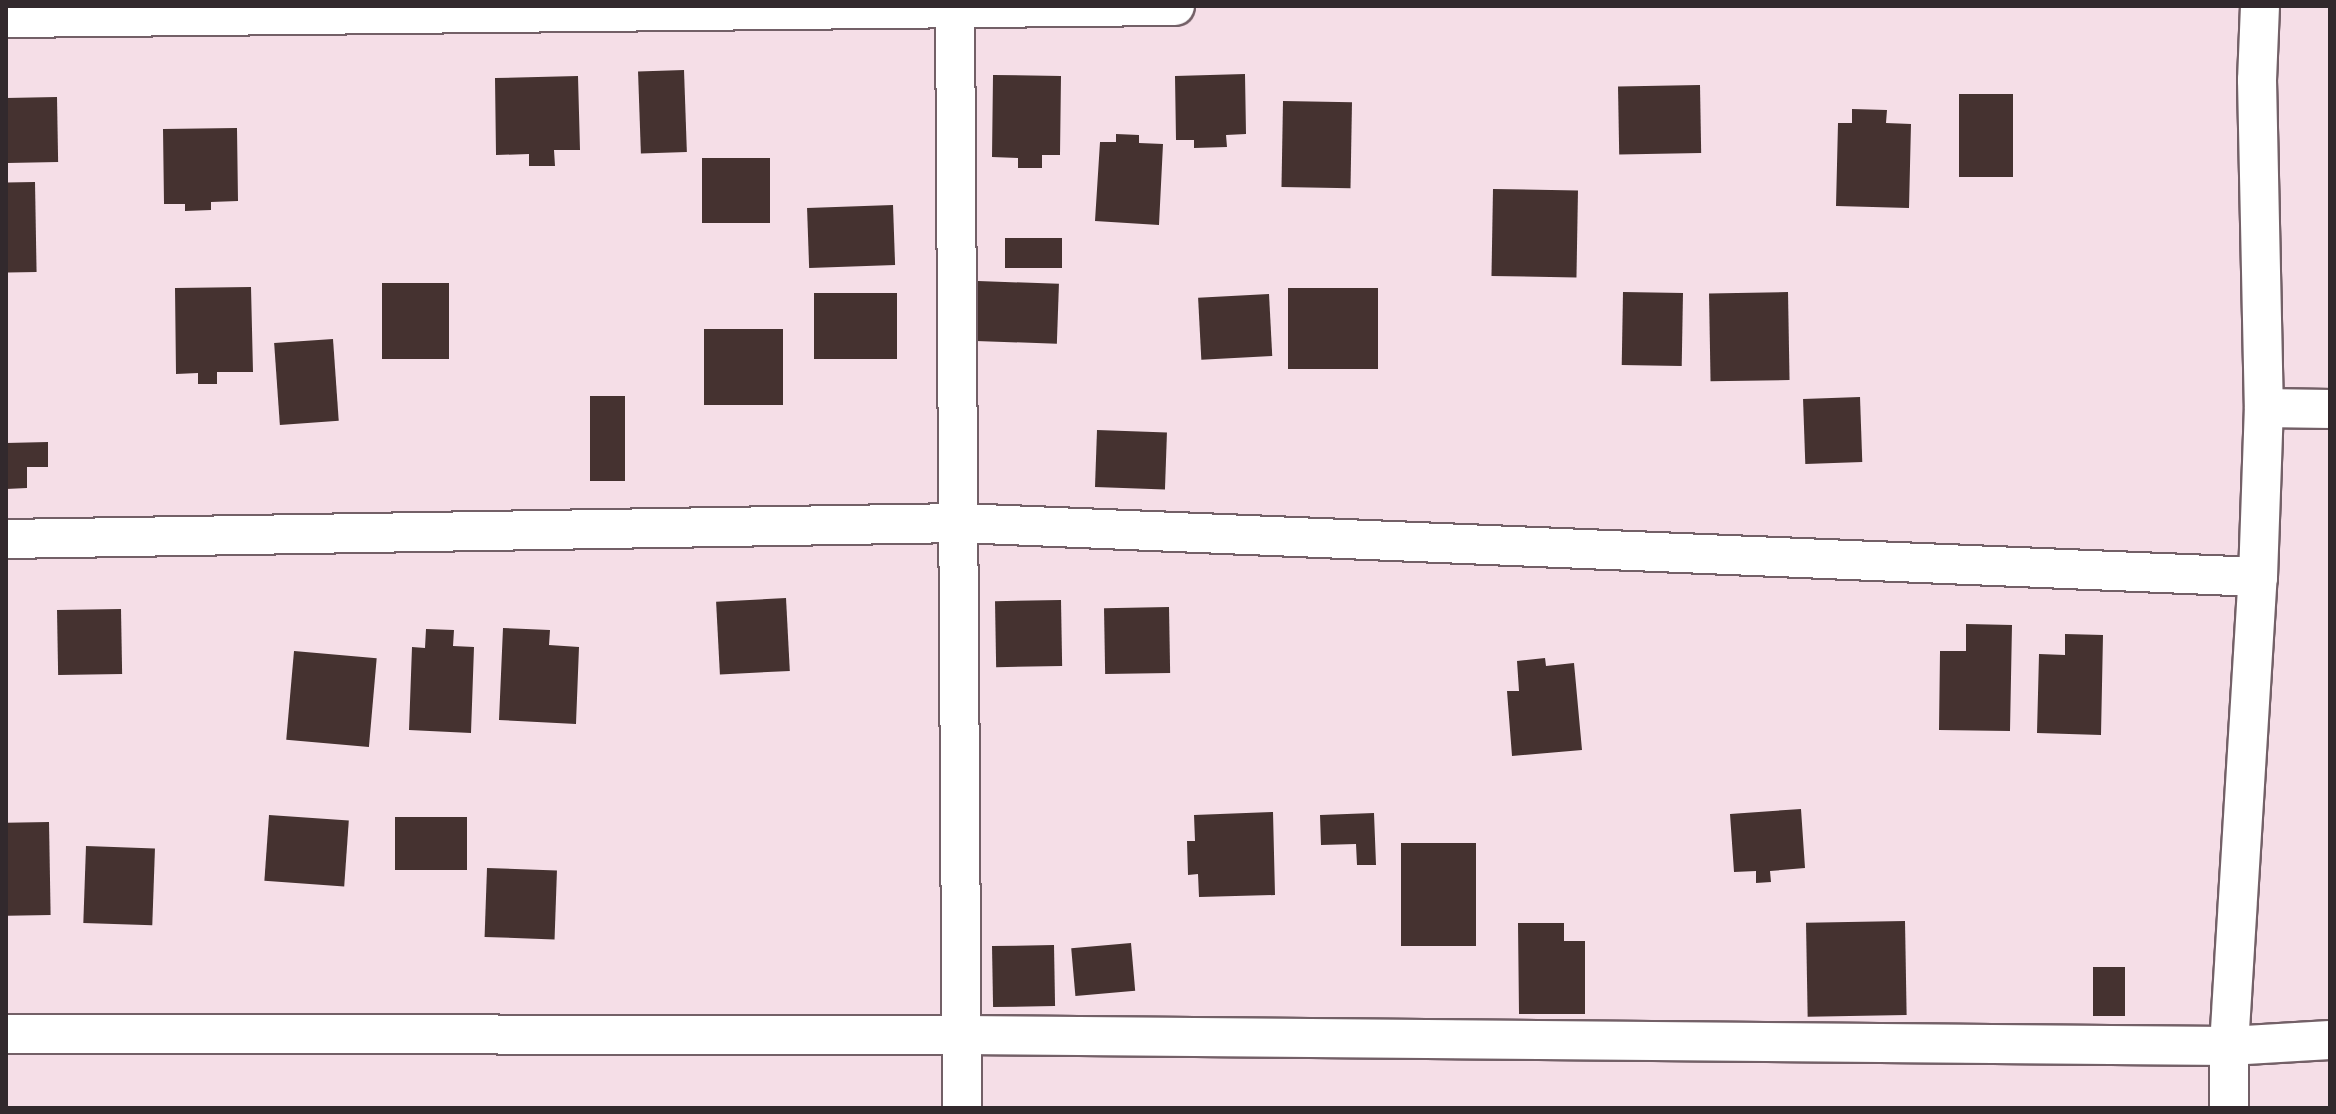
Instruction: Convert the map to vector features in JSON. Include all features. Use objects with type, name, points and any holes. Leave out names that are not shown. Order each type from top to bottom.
[{"type":"street","points":[[6,18],[1175,6]]},
{"type":"street","points":[[2229,1108],[2229,1046],[2258,577],[2264,408],[2257,80],[2260,6]]},
{"type":"street","points":[[955,8],[962,1108]]},
{"type":"street","points":[[2264,408],[2330,409]]},
{"type":"street","points":[[6,539],[959,523],[2258,577]]},
{"type":"street","points":[[6,1034],[963,1035],[2229,1046],[2330,1040]]},
{"type":"building","points":[[684,70],[687,152],[641,154],[638,72]]},
{"type":"building","points":[[1245,74],[1246,134],[1226,135],[1227,147],[1194,148],[1194,140],[1176,140],[1175,76]]},
{"type":"building","points":[[993,75],[1061,76],[1060,155],[1042,155],[1042,168],[1018,168],[1018,158],[992,157]]},
{"type":"building","points":[[578,76],[580,150],[554,150],[555,166],[529,166],[529,154],[496,155],[495,78]]},
{"type":"building","points":[[1700,85],[1701,153],[1619,154],[1618,86]]},
{"type":"building","points":[[1959,94],[2013,94],[2013,177],[1959,177]]},
{"type":"building","points":[[57,97],[58,162],[7,163],[6,98]]},
{"type":"building","points":[[1283,101],[1352,102],[1350,188],[1281,187]]},
{"type":"building","points":[[1852,109],[1887,110],[1886,123],[1911,124],[1909,208],[1836,206],[1838,123],[1852,123]]},
{"type":"building","points":[[237,128],[238,201],[211,202],[211,210],[185,211],[185,204],[164,204],[163,129]]},
{"type":"building","points":[[1116,134],[1139,135],[1139,143],[1163,144],[1159,225],[1095,221],[1100,142],[1116,142]]},
{"type":"building","points":[[702,158],[770,158],[770,223],[702,223]]},
{"type":"building","points":[[35,182],[37,272],[8,272],[6,183]]},
{"type":"building","points":[[1493,189],[1578,190],[1576,277],[1491,276]]},
{"type":"building","points":[[893,205],[895,265],[809,268],[807,208]]},
{"type":"building","points":[[1005,238],[1062,238],[1062,268],[1005,268]]},
{"type":"building","points":[[978,281],[1059,284],[1057,344],[976,341]]},
{"type":"building","points":[[382,283],[449,283],[449,359],[382,359]]},
{"type":"building","points":[[251,287],[253,372],[217,372],[217,384],[198,384],[198,373],[176,374],[175,288]]},
{"type":"building","points":[[1288,288],[1378,288],[1378,369],[1288,369]]},
{"type":"building","points":[[1623,292],[1683,293],[1682,366],[1622,365]]},
{"type":"building","points":[[1788,292],[1790,380],[1711,381],[1709,293]]},
{"type":"building","points":[[814,293],[897,293],[897,359],[814,359]]},
{"type":"building","points":[[1269,294],[1272,356],[1201,360],[1198,298]]},
{"type":"building","points":[[704,329],[783,329],[783,405],[704,405]]},
{"type":"building","points":[[333,339],[339,421],[280,425],[274,343]]},
{"type":"building","points":[[590,396],[625,396],[625,481],[590,481]]},
{"type":"building","points":[[1860,397],[1862,462],[1805,464],[1803,399]]},
{"type":"building","points":[[1097,430],[1167,432],[1165,489],[1095,487]]},
{"type":"building","points":[[48,442],[48,467],[27,467],[27,488],[6,489],[6,443]]},
{"type":"building","points":[[786,598],[790,671],[720,675],[716,602]]},
{"type":"building","points":[[1061,600],[1062,666],[996,667],[995,601]]},
{"type":"building","points":[[1169,607],[1170,673],[1105,674],[1104,608]]},
{"type":"building","points":[[121,609],[122,674],[58,675],[57,610]]},
{"type":"building","points":[[1966,624],[2012,625],[2010,731],[1939,730],[1940,651],[1966,651]]},
{"type":"building","points":[[503,628],[550,630],[549,645],[579,647],[576,724],[499,720]]},
{"type":"building","points":[[426,629],[454,630],[453,646],[474,647],[471,733],[409,730],[412,647],[425,648]]},
{"type":"building","points":[[2065,634],[2103,635],[2101,735],[2037,733],[2039,654],[2065,655]]},
{"type":"building","points":[[294,651],[377,658],[369,747],[286,740]]},
{"type":"building","points":[[1545,658],[1546,666],[1574,663],[1582,750],[1512,756],[1507,691],[1519,691],[1517,661]]},
{"type":"building","points":[[1801,809],[1805,868],[1770,871],[1771,882],[1756,883],[1756,871],[1734,872],[1730,814]]},
{"type":"building","points":[[1273,812],[1275,895],[1199,897],[1198,874],[1188,875],[1187,841],[1195,841],[1194,815]]},
{"type":"building","points":[[1374,813],[1376,865],[1357,865],[1356,844],[1321,845],[1320,815]]},
{"type":"building","points":[[269,815],[349,821],[344,886],[264,881]]},
{"type":"building","points":[[395,817],[467,817],[467,870],[395,870]]},
{"type":"building","points":[[49,822],[51,915],[8,916],[6,823]]},
{"type":"building","points":[[1401,843],[1476,843],[1476,946],[1401,946]]},
{"type":"building","points":[[86,846],[155,848],[152,925],[83,923]]},
{"type":"building","points":[[487,868],[557,870],[555,939],[485,937]]},
{"type":"building","points":[[1905,921],[1907,1015],[1808,1017],[1806,923]]},
{"type":"building","points":[[1518,923],[1564,923],[1564,941],[1585,941],[1585,1014],[1519,1014]]},
{"type":"building","points":[[1131,943],[1135,991],[1075,996],[1071,948]]},
{"type":"building","points":[[1054,945],[1055,1006],[993,1007],[992,946]]},
{"type":"building","points":[[2093,967],[2125,967],[2125,1016],[2093,1016]]}]
